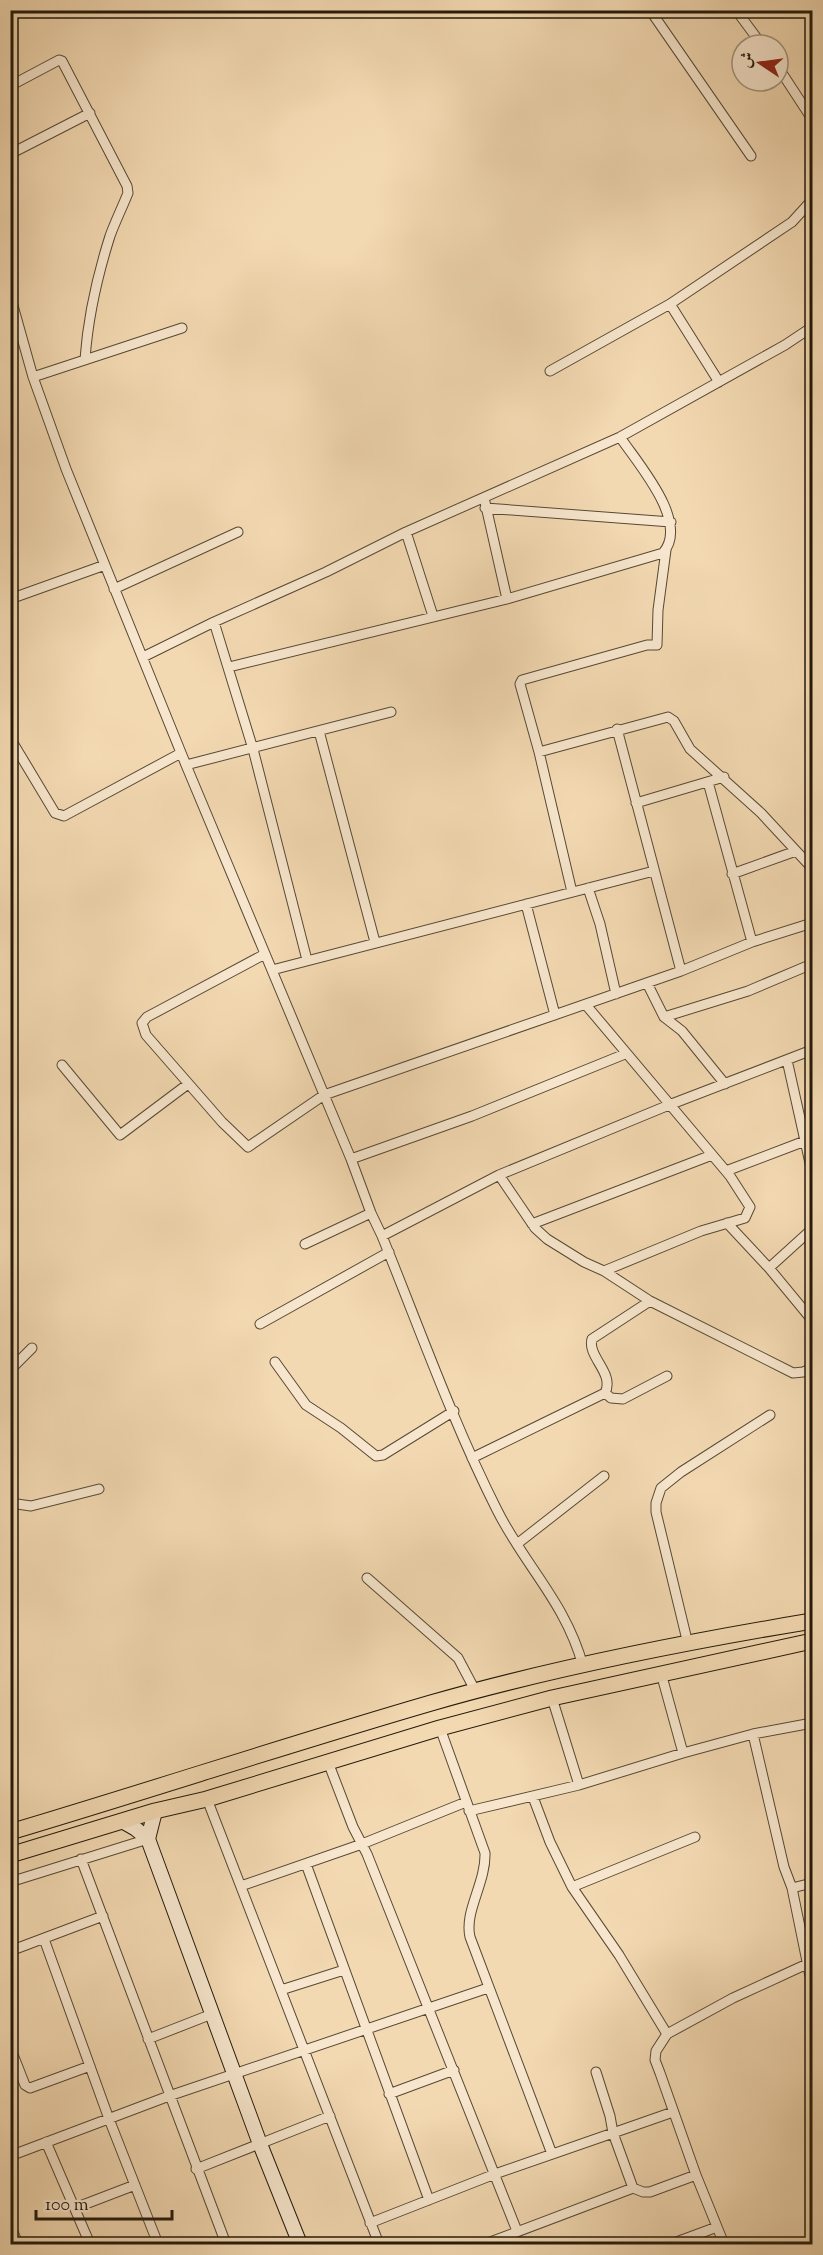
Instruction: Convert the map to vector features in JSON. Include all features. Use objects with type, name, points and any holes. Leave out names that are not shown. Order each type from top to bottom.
[{"type":"main road","points":[[10,1832],[433,1703],[583,1666],[813,1621]]},
{"type":"main road","points":[[10,1855],[155,1811],[207,1799],[440,1728],[552,1698],[813,1641]]},
{"type":"street","points":[[736,10],[753,33]]},
{"type":"street","points":[[655,12],[751,156]]},
{"type":"street","points":[[10,86],[61,60],[124,177],[128,193],[97,279],[87,328],[85,359]]},
{"type":"street","points":[[790,85],[813,119]]},
{"type":"street","points":[[10,154],[90,113]]},
{"type":"street","points":[[550,372],[670,304],[792,222],[813,200]]},
{"type":"street","points":[[10,295],[33,377],[66,469],[472,1458],[507,1529],[560,1608],[574,1637],[583,1666]]},
{"type":"street","points":[[670,304],[719,382]]},
{"type":"street","points":[[143,657],[484,496],[620,437],[813,327]]},
{"type":"street","points":[[33,377],[182,328]]},
{"type":"street","points":[[572,892],[521,682],[647,645],[657,645],[658,610],[672,522],[665,506],[620,437]]},
{"type":"street","points":[[484,496],[507,599]]},
{"type":"street","points":[[485,508],[672,522]]},
{"type":"street","points":[[114,589],[238,532]]},
{"type":"street","points":[[406,532],[433,616]]},
{"type":"street","points":[[229,667],[507,599],[657,556],[666,550]]},
{"type":"street","points":[[10,599],[105,565]]},
{"type":"street","points":[[214,622],[253,749],[307,960]]},
{"type":"street","points":[[186,765],[392,712]]},
{"type":"street","points":[[539,752],[668,717],[674,721],[690,749],[724,777],[813,868]]},
{"type":"street","points":[[617,729],[681,971]]},
{"type":"street","points":[[319,731],[375,942]]},
{"type":"street","points":[[10,738],[56,813],[64,816],[181,753]]},
{"type":"street","points":[[636,803],[724,777]]},
{"type":"street","points":[[708,782],[752,942]]},
{"type":"street","points":[[732,874],[796,851]]},
{"type":"street","points":[[272,970],[654,871]]},
{"type":"street","points":[[588,888],[600,924],[616,994]]},
{"type":"street","points":[[526,904],[555,1015]]},
{"type":"street","points":[[265,954],[147,1017],[142,1023],[146,1035],[188,1084],[248,1147],[324,1095],[586,1005],[681,971],[752,942],[813,923]]},
{"type":"street","points":[[664,1017],[748,991],[813,964]]},
{"type":"street","points":[[647,983],[664,1017],[682,1031],[725,1084]]},
{"type":"street","points":[[586,1005],[726,1171],[750,1207],[745,1218],[701,1231],[604,1271]]},
{"type":"street","points":[[382,1236],[499,1175],[669,1105],[813,1050]]},
{"type":"street","points":[[351,1159],[472,1116],[625,1054]]},
{"type":"street","points":[[787,1060],[813,1172]]},
{"type":"street","points":[[62,1065],[120,1135],[188,1084]]},
{"type":"street","points":[[726,1171],[806,1141]]},
{"type":"street","points":[[532,1224],[712,1155]]},
{"type":"street","points":[[499,1175],[532,1224],[547,1239],[584,1262],[604,1271],[650,1301],[793,1373],[813,1368]]},
{"type":"street","points":[[305,1244],[371,1213]]},
{"type":"street","points":[[727,1223],[813,1320]]},
{"type":"street","points":[[769,1268],[813,1228]]},
{"type":"street","points":[[260,1324],[389,1252]]},
{"type":"street","points":[[472,1458],[605,1393],[606,1375],[591,1346],[592,1339],[650,1301]]},
{"type":"street","points":[[10,1370],[32,1348]]},
{"type":"street","points":[[275,1362],[306,1405],[341,1428],[376,1456],[383,1455],[454,1411]]},
{"type":"street","points":[[605,1393],[611,1398],[623,1399],[667,1376]]},
{"type":"street","points":[[688,1644],[656,1512],[658,1496],[661,1488],[681,1472],[770,1415]]},
{"type":"street","points":[[517,1544],[604,1476]]},
{"type":"street","points":[[10,1503],[31,1506],[99,1489]]},
{"type":"street","points":[[367,1578],[458,1658],[476,1692]]},
{"type":"street","points":[[661,1673],[683,1753]]},
{"type":"street","points":[[552,1698],[579,1785]]},
{"type":"street","points":[[241,1886],[468,1806],[533,1797],[753,1734],[813,1723]]},
{"type":"street","points":[[440,1728],[485,1853],[479,1891],[468,1920],[468,1928],[488,1988],[552,2154]]},
{"type":"street","points":[[753,1734],[784,1868],[792,1888],[813,1986]]},
{"type":"street","points":[[328,1762],[517,2231]]},
{"type":"street","points":[[533,1797],[550,1842],[572,1887],[619,1955],[667,2034]]},
{"type":"street","points":[[207,1799],[378,2244]]},
{"type":"street","points":[[148,1839],[155,1811]]},
{"type":"street","points":[[123,1821],[136,1828],[148,1839],[260,2144],[300,2244]]},
{"type":"street","points":[[572,1887],[695,1837]]},
{"type":"street","points":[[10,1882],[148,1839]]},
{"type":"street","points":[[81,1860],[226,2244]]},
{"type":"street","points":[[306,1864],[429,2199]]},
{"type":"street","points":[[792,1888],[813,1883]]},
{"type":"street","points":[[10,1951],[103,1916]]},
{"type":"street","points":[[44,1939],[109,2120],[158,2244]]},
{"type":"street","points":[[724,2244],[696,2175],[656,2060],[656,2051],[667,2034],[733,1998],[807,1964]]},
{"type":"street","points":[[281,1990],[344,1970]]},
{"type":"street","points":[[10,2156],[234,2074],[488,1988]]},
{"type":"street","points":[[148,2040],[212,2014]]},
{"type":"street","points":[[10,2047],[25,2085],[30,2088],[90,2066]]},
{"type":"street","points":[[389,2094],[454,2070]]},
{"type":"street","points":[[596,2072],[613,2133],[633,2188],[650,2192],[696,2175]]},
{"type":"street","points":[[370,2223],[495,2174],[674,2112]]},
{"type":"street","points":[[196,2169],[330,2116]]},
{"type":"street","points":[[46,2142],[90,2244]]},
{"type":"street","points":[[75,2208],[135,2186]]},
{"type":"street","points":[[485,2244],[633,2188]]},
{"type":"street","points":[[10,2224],[15,2242]]},
{"type":"street","points":[[671,2244],[717,2227]]}]
